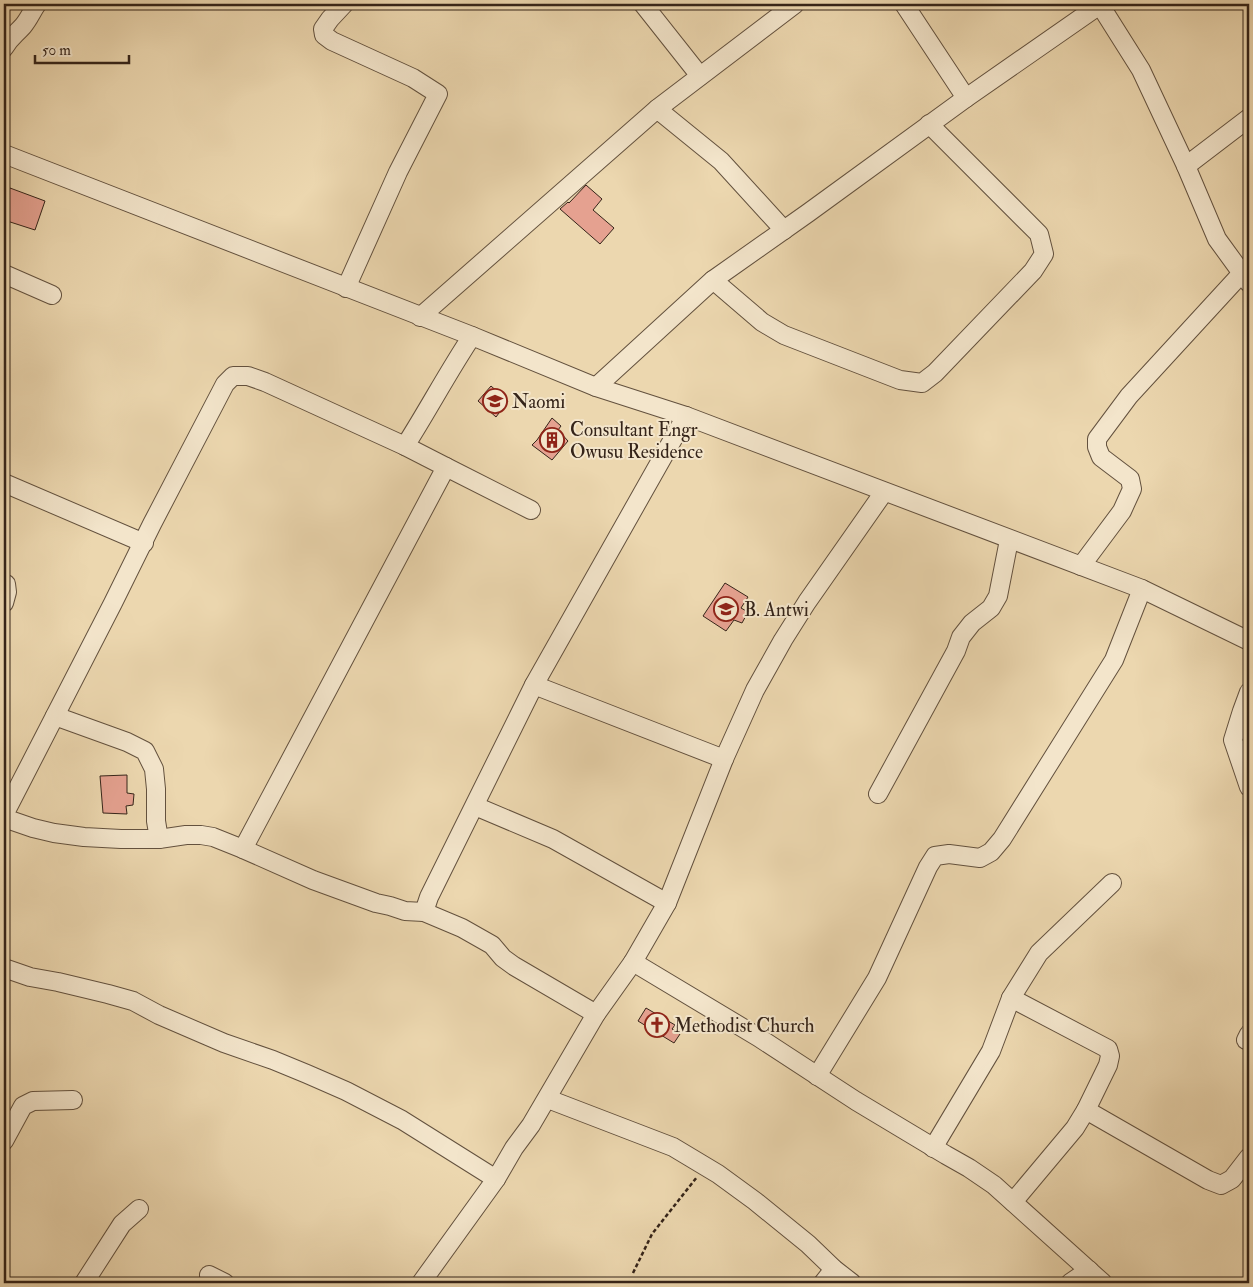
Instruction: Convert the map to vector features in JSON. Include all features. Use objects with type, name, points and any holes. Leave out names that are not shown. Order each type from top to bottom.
[{"type":"street","points":[[4,48],[9,38],[22,28],[37,4]]},
{"type":"street","points":[[344,4],[323,29],[324,35],[332,41],[413,78],[438,94],[398,172],[346,288]]},
{"type":"street","points":[[643,4],[700,76]]},
{"type":"street","points":[[420,316],[658,109],[795,4]]},
{"type":"street","points":[[904,4],[966,98]]},
{"type":"street","points":[[596,387],[713,280],[929,124],[1100,4],[1142,70],[1217,239],[1246,278],[1129,396],[1097,439],[1096,447],[1102,457],[1130,479],[1132,489],[1122,511],[1081,566]]},
{"type":"street","points":[[658,109],[721,161],[784,230]]},
{"type":"street","points":[[1186,166],[1249,118]]},
{"type":"street","points":[[713,280],[762,322],[784,335],[900,380],[922,382],[935,373],[1033,271],[1044,254],[1039,234],[929,124]]},
{"type":"street","points":[[4,154],[472,336],[596,387],[686,416],[1142,589],[1249,641]]},
{"type":"street","points":[[4,274],[52,295]]},
{"type":"street","points":[[405,446],[472,336]]},
{"type":"street","points":[[531,510],[405,446],[265,382],[248,376],[233,376],[225,384],[152,524],[4,817],[33,828],[84,837],[121,839],[159,839],[186,835],[213,837],[313,880],[376,903],[405,910],[424,912],[462,928],[492,946],[514,966],[596,1014]]},
{"type":"street","points":[[424,912],[429,897],[534,685],[686,416]]},
{"type":"street","points":[[243,849],[446,467]]},
{"type":"street","points":[[4,483],[144,543]]},
{"type":"street","points":[[421,1283],[496,1179],[514,1148],[532,1125],[596,1014],[633,962],[667,903],[724,759],[755,690],[807,602],[884,492]]},
{"type":"street","points":[[878,794],[956,651],[961,637],[972,623],[991,608],[998,596],[1009,540]]},
{"type":"street","points":[[4,603],[7,592],[6,584]]},
{"type":"street","points":[[817,1076],[877,978],[935,856],[949,854],[980,858],[991,852],[1002,839],[1114,660],[1142,589]]},
{"type":"street","points":[[534,685],[724,759]]},
{"type":"street","points":[[1249,692],[1233,740],[1249,787]]},
{"type":"street","points":[[55,716],[119,739],[145,751],[154,769],[159,839]]},
{"type":"street","points":[[475,806],[553,840],[667,903]]},
{"type":"street","points":[[934,1148],[991,1051],[1011,998],[1039,953],[1112,882]]},
{"type":"street","points":[[633,962],[758,1037],[817,1076],[994,1185],[1103,1283]]},
{"type":"street","points":[[4,968],[30,977],[133,1001],[159,1015],[224,1044],[273,1060],[307,1074],[346,1091],[402,1120],[496,1179]]},
{"type":"street","points":[[1011,998],[1108,1049],[1110,1056],[1108,1065],[1075,1128],[1013,1202]]},
{"type":"street","points":[[548,1099],[673,1147],[706,1166],[756,1202],[852,1283]]},
{"type":"street","points":[[4,1141],[23,1106],[33,1101],[73,1100]]},
{"type":"street","points":[[1086,1110],[1208,1180],[1221,1185],[1232,1179],[1249,1157]]},
{"type":"street","points":[[84,1283],[122,1224],[139,1209]]},
{"type":"street","points":[[823,1283],[834,1268]]},
{"type":"street","points":[[1070,1283],[1088,1270]]},
{"type":"street","points":[[209,1275],[225,1283]]},
{"type":"path","points":[[632,1273],[652,1234],[706,1166]]},
{"type":"building","points":[[586,185],[602,199],[593,210],[614,228],[600,244],[560,209],[569,203]]},
{"type":"building","points":[[10,188],[45,201],[35,230],[4,220],[4,208]]},
{"type":"building","points":[[491,386],[508,401],[496,417],[478,401]]},
{"type":"building","name":"Consultant Engr Owusu Residence","points":[[552,418],[561,426],[558,430],[568,441],[552,460],[532,445]]},
{"type":"building","points":[[725,583],[748,597],[741,608],[748,612],[742,623],[734,620],[726,631],[703,616]]},
{"type":"building","points":[[127,775],[127,793],[134,794],[133,805],[126,806],[127,814],[103,813],[100,776]]},
{"type":"building","points":[[646,1008],[675,1025],[672,1029],[680,1034],[674,1043],[638,1021]]},
{"type":"place","name":"Naomi","points":[[495,401]]},
{"type":"place","name":"Consultant Engr Owusu Residence","points":[[552,440]]},
{"type":"place","name":"B. Antwi","points":[[726,609]]},
{"type":"place","name":"Methodist Church","points":[[657,1025]]}]
